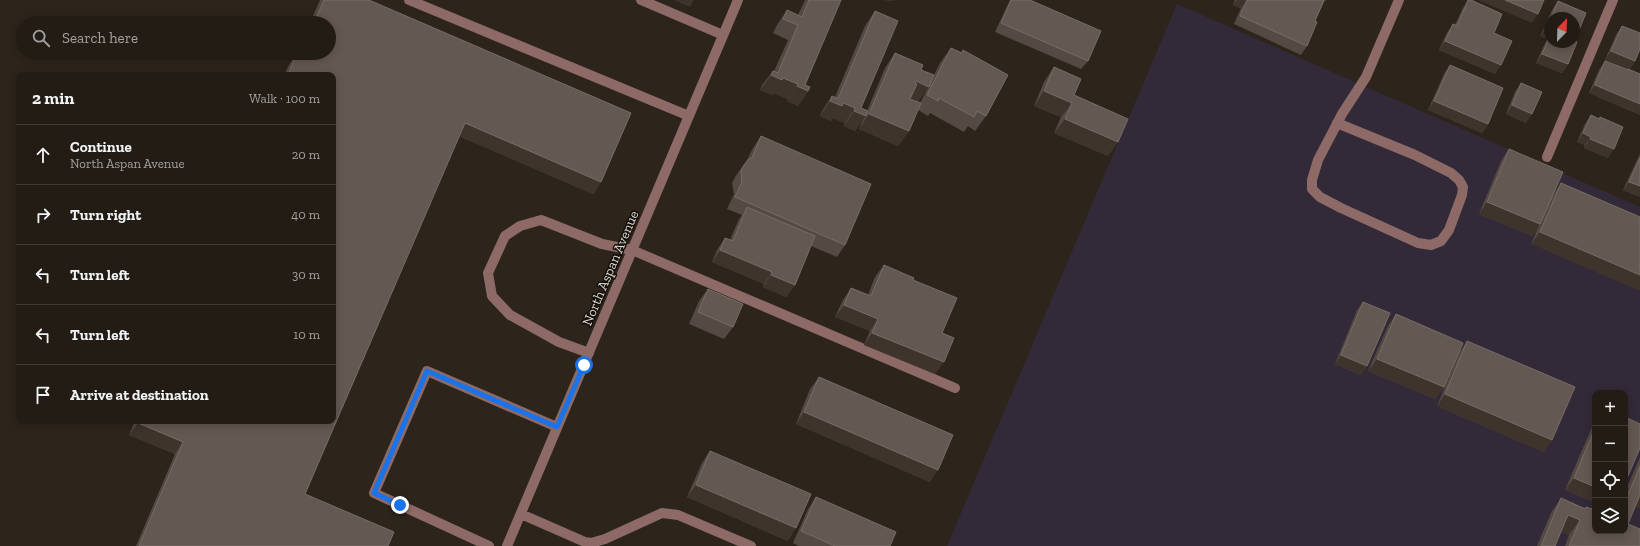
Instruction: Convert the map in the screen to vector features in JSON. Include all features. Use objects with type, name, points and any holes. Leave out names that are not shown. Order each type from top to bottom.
[{"type":"street","points":[[409,0],[689,116]]},
{"type":"street","points":[[641,0],[724,35]]},
{"type":"street","name":"North Aspan Avenue","points":[[507,546],[738,0]]},
{"type":"street","points":[[1338,123],[1415,155],[1452,173],[1459,180],[1463,187],[1462,195],[1449,230],[1441,241],[1431,245],[1418,243],[1341,208],[1320,197],[1312,189],[1312,180],[1318,160],[1338,123],[1366,77],[1399,0]]},
{"type":"street","points":[[1547,157],[1613,0]]},
{"type":"street","points":[[589,353],[559,342],[510,315],[492,296],[488,273],[505,236],[520,226],[541,220],[602,244],[632,250],[955,388]]},
{"type":"street","points":[[489,546],[374,493],[427,371],[557,427]]},
{"type":"street","points":[[521,514],[584,542],[591,543],[605,539],[662,513],[678,515],[751,546]]},
{"type":"shaded area","points":[[1177,4],[1640,207],[1640,546],[947,546]]},
{"type":"building","points":[[324,0],[369,0],[631,113],[601,182],[465,123],[336,422],[336,72],[289,72],[294,60],[336,60],[336,16],[317,16]]},
{"type":"building","points":[[809,0],[841,0],[805,85],[810,87],[808,91],[797,86],[798,84],[783,78],[782,80],[771,75],[773,71],[778,73],[798,25],[783,19],[787,10],[802,17]]},
{"type":"building","points":[[1011,0],[1030,0],[1101,31],[1088,61],[1001,23]]},
{"type":"building","points":[[1247,0],[1324,0],[1307,46],[1240,16]]},
{"type":"building","points":[[1468,0],[1502,14],[1494,33],[1512,41],[1501,65],[1445,41],[1453,24],[1457,26]]},
{"type":"building","points":[[1505,0],[1544,0],[1538,14]]},
{"type":"building","points":[[1558,1],[1586,13],[1580,28],[1580,12],[1553,12]]},
{"type":"building","points":[[875,11],[898,21],[861,108],[868,111],[866,116],[854,111],[855,108],[843,103],[842,106],[830,101],[832,96],[838,99]]},
{"type":"building","points":[[1622,26],[1640,33],[1640,49],[1635,61],[1611,51]]},
{"type":"building","points":[[951,48],[962,53],[963,50],[1008,75],[986,116],[977,111],[974,117],[939,98],[938,101],[927,95]]},
{"type":"building","points":[[1545,48],[1575,48],[1568,64],[1542,54]]},
{"type":"building","points":[[895,53],[923,65],[921,70],[934,75],[929,87],[916,81],[915,83],[917,84],[910,99],[921,103],[909,131],[869,114]]},
{"type":"building","points":[[1605,61],[1640,74],[1640,104],[1595,85]]},
{"type":"building","points":[[1450,65],[1503,88],[1488,124],[1434,101]]},
{"type":"building","points":[[1054,67],[1081,79],[1074,95],[1128,119],[1118,142],[1065,119],[1072,103],[1044,91]]},
{"type":"building","points":[[1521,83],[1542,92],[1532,114],[1512,105]]},
{"type":"building","points":[[1591,115],[1599,119],[1600,117],[1623,127],[1614,149],[1590,139],[1591,137],[1583,133]]},
{"type":"building","points":[[761,136],[871,184],[845,245],[735,197],[742,182],[741,171],[749,159],[752,158]]},
{"type":"building","points":[[1509,149],[1563,172],[1540,224],[1487,202]]},
{"type":"building","points":[[1640,158],[1640,186],[1629,182]]},
{"type":"building","points":[[1561,183],[1640,217],[1640,275],[1540,232]]},
{"type":"building","points":[[747,207],[815,236],[795,285],[771,275],[772,272],[720,250],[725,238],[733,241]]},
{"type":"building","points":[[884,265],[914,278],[913,280],[957,298],[942,333],[954,338],[944,362],[872,333],[878,319],[844,305],[851,288],[871,296]]},
{"type":"building","points":[[708,289],[743,304],[733,327],[698,312]]},
{"type":"building","points":[[1363,302],[1390,313],[1367,366],[1341,355]]},
{"type":"building","points":[[1396,314],[1463,343],[1444,387],[1377,359]]},
{"type":"building","points":[[1467,341],[1575,387],[1552,440],[1445,394]]},
{"type":"building","points":[[819,377],[953,435],[938,470],[804,412]]},
{"type":"building","points":[[1628,418],[1640,424],[1640,448],[1628,476]]},
{"type":"building","points":[[140,424],[335,424],[305,494],[394,532],[388,546],[139,546],[183,442]]},
{"type":"building","points":[[1592,435],[1592,486],[1574,478]]},
{"type":"building","points":[[710,451],[811,494],[796,528],[696,485]]},
{"type":"building","points":[[1640,466],[1640,495],[1628,524],[1628,495]]},
{"type":"building","points":[[816,497],[896,532],[890,546],[835,546],[801,531]]},
{"type":"building","points":[[1561,498],[1585,509],[1586,507],[1592,509],[1592,534],[1628,534],[1628,524],[1640,529],[1640,546],[1569,546],[1580,520],[1568,515],[1555,546],[1541,546]]},
{"type":"route","points":[[400,505],[374,493],[427,371],[557,427],[584,365]]}]
